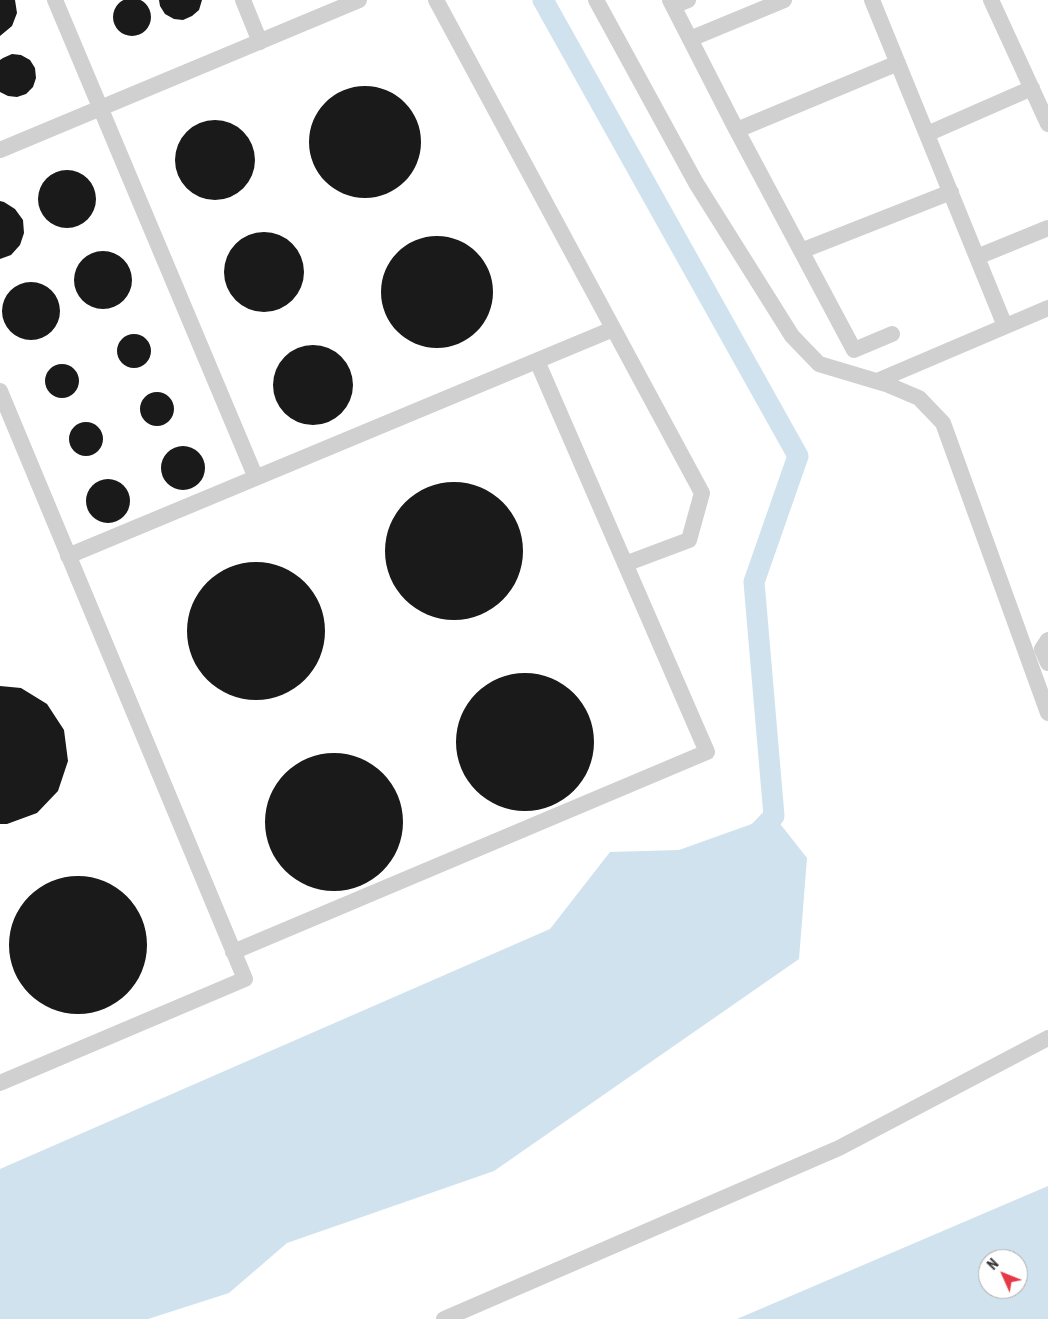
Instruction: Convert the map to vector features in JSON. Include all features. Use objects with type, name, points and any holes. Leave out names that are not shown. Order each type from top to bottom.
[{"type":"street","points":[[55,0],[256,478]]},
{"type":"street","points":[[243,0],[260,42]]},
{"type":"street","points":[[0,150],[359,0]]},
{"type":"street","points":[[436,0],[702,493],[689,540],[625,564]]},
{"type":"street","points":[[596,0],[696,183],[792,336],[819,364],[877,381],[919,398],[943,423],[1048,712]]},
{"type":"street","points":[[690,39],[784,0]]},
{"type":"street","points":[[872,0],[1005,326]]},
{"type":"street","points":[[991,0],[1048,124]]},
{"type":"street","points":[[677,2],[690,39],[854,350],[892,334]]},
{"type":"street","points":[[737,130],[898,63]]},
{"type":"street","points":[[927,134],[1032,88]]},
{"type":"street","points":[[801,251],[951,192]]},
{"type":"street","points":[[977,257],[1048,228]]},
{"type":"street","points":[[877,381],[1047,310]]},
{"type":"street","points":[[68,556],[613,329]]},
{"type":"street","points":[[234,952],[707,752],[536,361]]},
{"type":"street","points":[[0,391],[245,979],[0,1083]]},
{"type":"street","points":[[1048,640],[1042,649],[1048,663]]},
{"type":"street","points":[[444,1319],[839,1148],[1048,1038]]},
{"type":"water","points":[[774,816],[807,858],[799,959],[494,1171],[287,1243],[229,1293],[148,1319],[0,1319],[0,1169],[550,929],[610,852],[679,850]]},
{"type":"water","points":[[1048,1186],[1048,1319],[737,1319]]},
{"type":"building","points":[[132,-2],[145,4],[151,17],[145,30],[132,36],[119,30],[113,17],[119,4]]},
{"type":"building","points":[[0,0],[15,0],[17,13],[12,26],[0,36]]},
{"type":"building","points":[[159,0],[202,0],[199,10],[183,20],[174,19],[165,14]]},
{"type":"building","points":[[12,54],[21,55],[30,60],[35,68],[36,78],[33,87],[26,94],[17,97],[8,96],[0,92],[0,60]]},
{"type":"building","points":[[365,86],[386,90],[405,102],[417,121],[421,142],[417,163],[405,182],[386,194],[365,198],[344,194],[325,182],[313,163],[309,142],[313,121],[325,102],[344,90]]},
{"type":"building","points":[[215,120],[230,123],[243,132],[252,145],[255,160],[252,175],[243,188],[230,197],[215,200],[200,197],[187,188],[178,175],[175,160],[178,145],[187,132],[200,123]]},
{"type":"building","points":[[67,170],[78,172],[88,178],[94,188],[96,199],[94,210],[88,220],[78,226],[67,228],[56,226],[46,220],[40,210],[38,199],[40,188],[46,178],[56,172]]},
{"type":"building","points":[[0,201],[15,209],[23,220],[24,233],[20,245],[11,255],[0,259]]},
{"type":"building","points":[[264,232],[279,235],[292,244],[301,257],[304,272],[301,287],[292,300],[279,309],[264,312],[249,309],[236,300],[227,287],[224,272],[227,257],[236,244],[249,235]]},
{"type":"building","points":[[437,236],[458,240],[477,252],[489,271],[493,292],[489,313],[477,332],[458,344],[437,348],[416,344],[397,332],[385,313],[381,292],[385,271],[397,252],[416,240]]},
{"type":"building","points":[[103,251],[114,253],[127,264],[132,280],[130,291],[119,304],[103,309],[92,307],[79,296],[74,280],[76,269],[87,256]]},
{"type":"building","points":[[31,282],[42,284],[55,295],[60,311],[58,322],[47,335],[31,340],[20,338],[7,327],[2,311],[4,300],[15,287]]},
{"type":"building","points":[[134,334],[146,339],[151,351],[146,363],[134,368],[122,363],[117,351],[122,339]]},
{"type":"building","points":[[313,345],[328,348],[341,357],[350,370],[353,385],[350,400],[341,413],[328,422],[313,425],[298,422],[285,413],[276,400],[273,385],[276,370],[285,357],[298,348]]},
{"type":"building","points":[[62,364],[74,369],[79,381],[74,393],[62,398],[50,393],[45,381],[50,369]]},
{"type":"building","points":[[157,392],[169,397],[174,409],[169,421],[157,426],[145,421],[140,409],[145,397]]},
{"type":"building","points":[[86,422],[98,427],[103,439],[98,451],[86,456],[74,451],[69,439],[74,427]]},
{"type":"building","points":[[179,446],[187,446],[199,452],[205,468],[199,484],[187,490],[179,490],[167,484],[161,472],[161,464],[167,452]]},
{"type":"building","points":[[104,479],[112,479],[124,485],[130,501],[124,517],[112,523],[104,523],[92,517],[86,505],[86,497],[92,485]]},
{"type":"building","points":[[454,482],[480,487],[503,502],[518,525],[523,551],[518,577],[503,600],[480,615],[454,620],[428,615],[405,600],[390,577],[385,551],[390,525],[405,502],[428,487]]},
{"type":"building","points":[[256,562],[282,567],[305,582],[320,605],[325,631],[320,657],[305,680],[282,695],[256,700],[230,695],[207,680],[192,657],[187,631],[192,605],[207,582],[230,567]]},
{"type":"building","points":[[525,673],[551,678],[574,693],[589,716],[594,742],[589,768],[574,791],[551,806],[525,811],[499,806],[476,791],[461,768],[456,742],[461,716],[476,693],[499,678]]},
{"type":"building","points":[[0,686],[21,688],[47,704],[64,730],[68,761],[58,791],[37,813],[7,824],[0,824]]},
{"type":"building","points":[[334,753],[360,758],[383,773],[398,796],[403,822],[398,848],[383,871],[360,886],[334,891],[308,886],[285,871],[270,848],[265,822],[270,796],[285,773],[308,758]]},
{"type":"building","points":[[78,876],[104,881],[127,896],[142,919],[147,945],[142,971],[127,994],[104,1009],[78,1014],[52,1009],[29,994],[14,971],[9,945],[14,919],[29,896],[52,881]]},
{"type":"waterway","points":[[543,0],[798,456],[754,582],[774,816],[754,837]]}]
